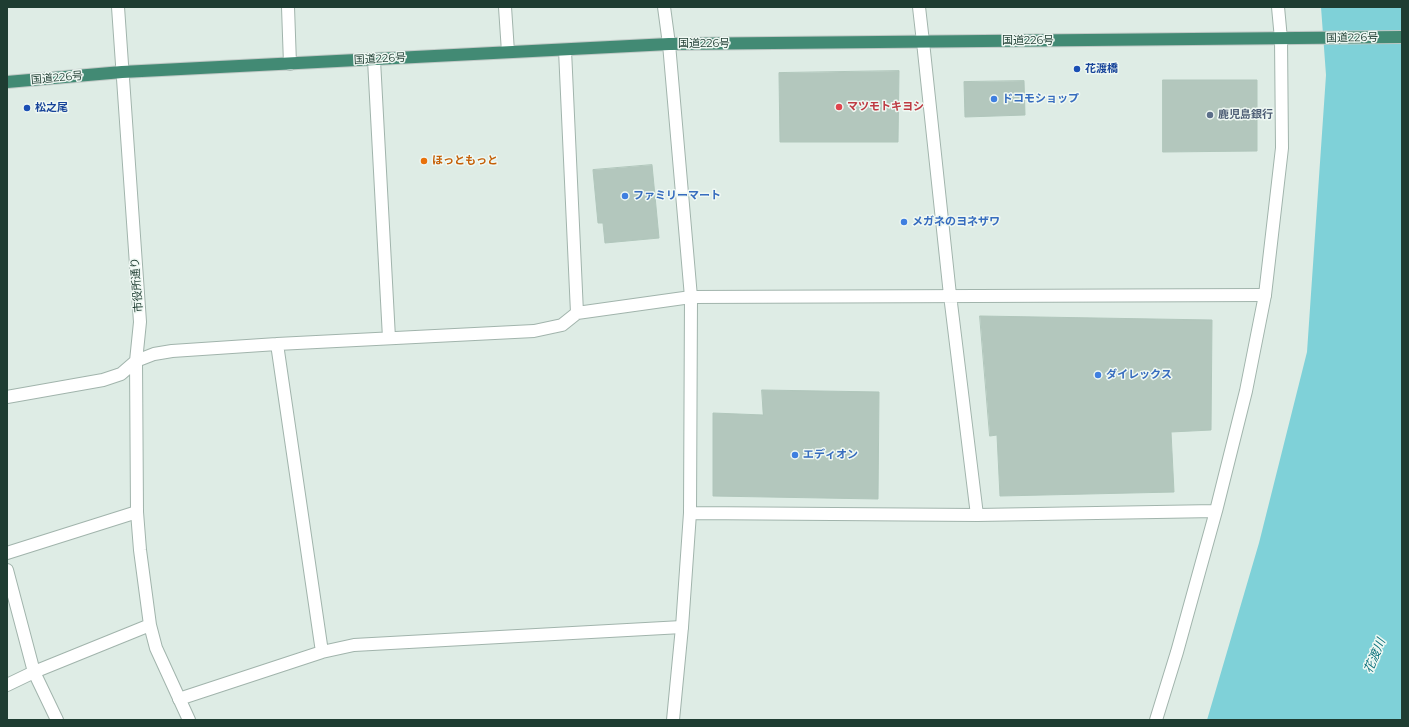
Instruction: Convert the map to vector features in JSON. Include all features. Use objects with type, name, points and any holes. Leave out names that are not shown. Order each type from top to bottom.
[{"type":"highway","name":"国道226号","points":[[7,82],[122,72],[669,44],[1402,37]]},
{"type":"street","name":"市役所通り","points":[[118,7],[140,322],[136,360],[137,512],[140,550],[150,624],[156,648],[189,720]]},
{"type":"street","points":[[288,7],[290,64]]},
{"type":"street","points":[[505,7],[508,52]]},
{"type":"street","points":[[664,7],[669,44],[691,297],[690,513],[682,627],[673,720]]},
{"type":"street","points":[[919,7],[950,295],[977,515]]},
{"type":"street","points":[[1156,720],[1177,652],[1216,511],[1246,391],[1266,295],[1282,148],[1281,39],[1278,7]]},
{"type":"street","points":[[565,50],[577,313]]},
{"type":"street","points":[[374,60],[389,338]]},
{"type":"street","points":[[7,398],[103,380],[121,374],[136,360],[154,354],[172,351],[534,331],[562,325],[577,313],[691,297],[1266,295]]},
{"type":"street","points":[[277,344],[322,652]]},
{"type":"street","points":[[690,513],[977,515],[1216,511]]},
{"type":"street","points":[[7,553],[137,512]]},
{"type":"street","points":[[7,570],[34,672],[57,720]]},
{"type":"street","points":[[7,684],[150,624]]},
{"type":"street","points":[[179,699],[322,652],[354,646],[682,627]]},
{"type":"water","name":"花渡川","points":[[1321,7],[1402,7],[1402,720],[1207,720],[1259,543],[1307,352],[1326,75]]},
{"type":"building","name":"マツモトキヨシ","points":[[899,71],[898,142],[780,142],[779,73]]},
{"type":"building","name":"鹿児島銀行","points":[[1163,80],[1257,80],[1257,151],[1163,152]]},
{"type":"building","name":"ドコモショップ","points":[[1024,81],[1025,115],[965,117],[964,82]]},
{"type":"building","name":"ファミリーマート","points":[[652,165],[659,238],[605,243],[603,223],[598,223],[593,170]]},
{"type":"building","name":"ダイレックス","points":[[980,316],[1212,320],[1211,430],[1171,432],[1174,492],[1000,496],[997,435],[990,436]]},
{"type":"building","name":"エディオン","points":[[762,390],[879,392],[878,499],[713,496],[713,413],[763,415]]},
{"type":"place","name":"花渡橋","points":[[1077,69]]},
{"type":"place","name":"ドコモショップ","points":[[994,99]]},
{"type":"place","name":"マツモトキヨシ","points":[[839,107]]},
{"type":"place","name":"松之尾","points":[[27,108]]},
{"type":"place","name":"鹿児島銀行","points":[[1210,115]]},
{"type":"place","name":"ほっともっと","points":[[424,161]]},
{"type":"place","name":"ファミリーマート","points":[[625,196]]},
{"type":"place","name":"メガネのヨネザワ","points":[[904,222]]},
{"type":"place","name":"ダイレックス","points":[[1098,375]]},
{"type":"place","name":"エディオン","points":[[795,455]]}]
